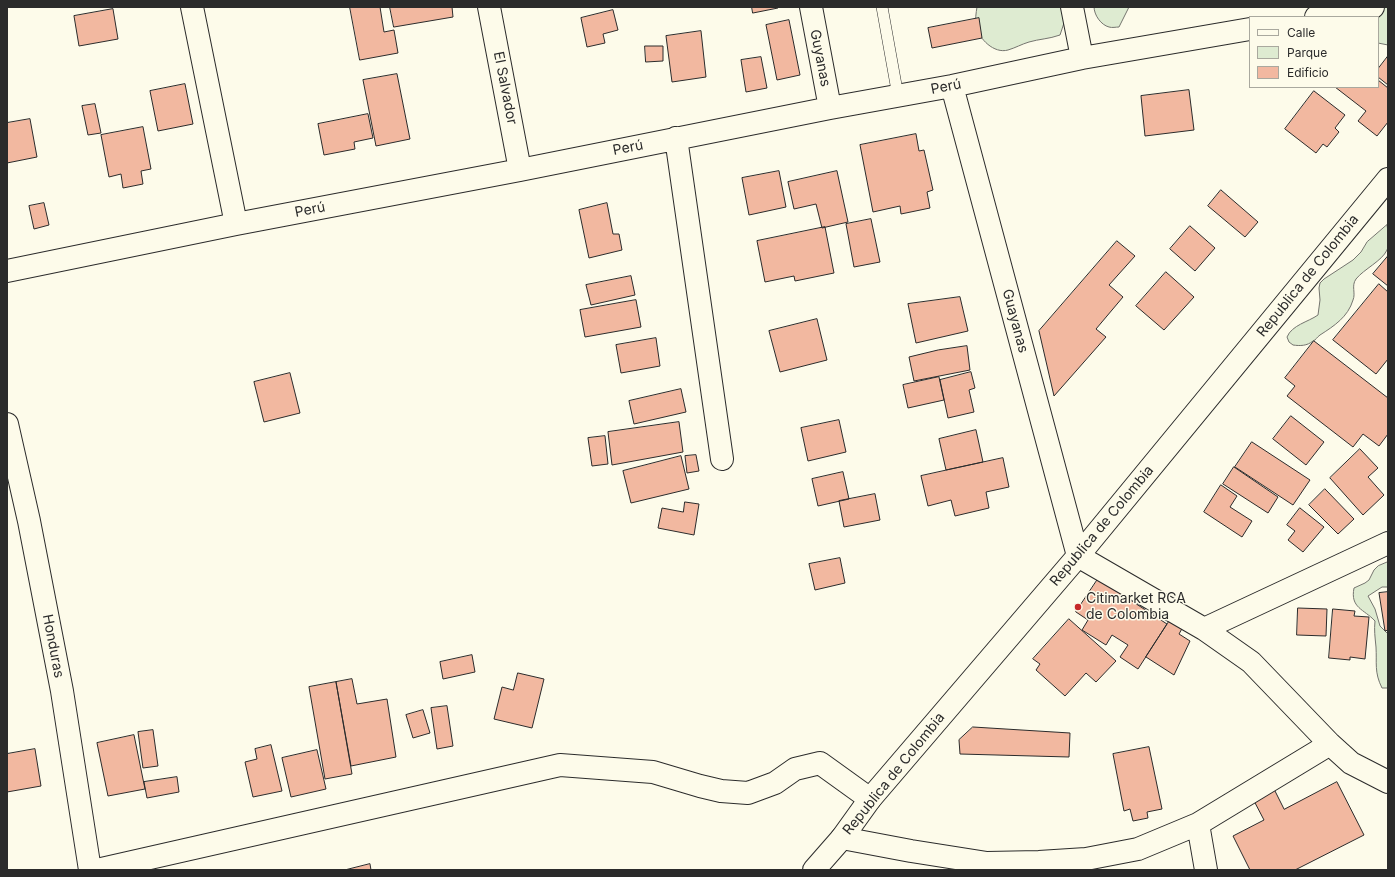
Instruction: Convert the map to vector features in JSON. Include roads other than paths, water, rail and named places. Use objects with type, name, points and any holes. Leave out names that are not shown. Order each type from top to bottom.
[{"type":"street","points":[[192,7],[236,224]]},
{"type":"street","name":"El Salvador","points":[[489,7],[520,170]]},
{"type":"street","name":"Guyanas","points":[[811,7],[830,108]]},
{"type":"street","points":[[1072,7],[1082,58]]},
{"type":"street","points":[[1322,16],[1373,7]]},
{"type":"street","name":"Perú","points":[[7,271],[236,224],[520,170],[830,108],[952,86],[1082,58],[1249,29]]},
{"type":"street","name":"Guayanas","points":[[952,86],[1078,556]]},
{"type":"street","points":[[676,138],[722,459]]},
{"type":"street","name":"Republica de Colombia","points":[[814,870],[842,838],[870,799],[1078,556],[1388,179]]},
{"type":"street","name":"Honduras","points":[[7,424],[62,690],[90,870]]},
{"type":"street","points":[[1204,629],[1388,543]]},
{"type":"street","points":[[1078,556],[1204,629],[1250,662],[1350,763],[1388,782]]},
{"type":"street","points":[[842,838],[911,852],[987,863],[1086,859],[1138,849],[1198,824],[1330,744]]},
{"type":"street","points":[[97,870],[560,765],[653,772],[721,791],[748,793],[775,783],[795,769],[820,763],[870,799]]},
{"type":"street","points":[[1198,824],[1206,870]]},
{"type":"lane","points":[[882,7],[898,96]]},
{"type":"place","name":"Citimarket RCA de Colombia","points":[[1078,607]]}]
